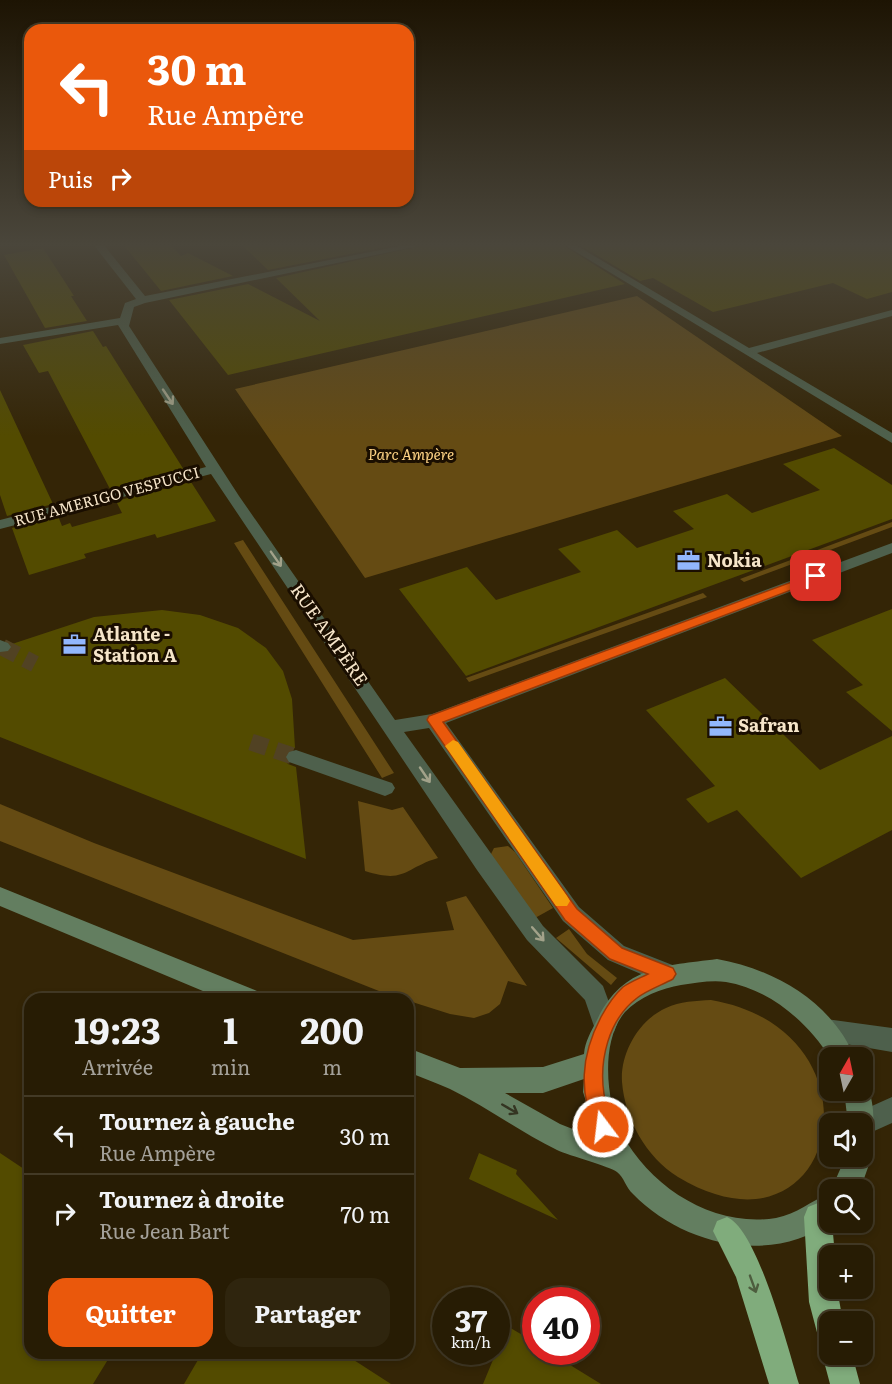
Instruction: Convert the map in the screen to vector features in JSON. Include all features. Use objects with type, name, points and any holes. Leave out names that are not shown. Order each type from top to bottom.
[{"type":"highway","points":[[727,1232],[749,1272],[784,1384]]},
{"type":"highway","points":[[824,1233],[825,1311]]},
{"type":"highway","points":[[840,1365],[846,1384]]},
{"type":"street","points":[[0,341],[125,320],[128,309]]},
{"type":"street","points":[[676,309],[892,439]]},
{"type":"street","points":[[748,352],[892,313]]},
{"type":"street","name":"RUE AMPÈRE","points":[[125,320],[123,326],[130,340],[214,469],[484,864],[529,924],[595,994],[605,1024]]},
{"type":"street","name":"RUE AMERIGO VESPUCCI","points":[[0,525],[214,469]]},
{"type":"street","points":[[392,727],[434,720],[892,548]]},
{"type":"street","points":[[434,720],[571,915],[616,954],[667,974]]},
{"type":"street","points":[[296,758],[385,788]]},
{"type":"street","points":[[0,896],[234,993]]},
{"type":"street","points":[[819,1215],[791,1229],[760,1234],[727,1232],[695,1221],[667,1205],[641,1184],[620,1159],[603,1127],[594,1095],[593,1064],[597,1043],[605,1024],[631,992],[667,974],[694,969],[722,971],[750,978],[795,1003],[826,1031],[836,1047]]},
{"type":"street","points":[[826,1031],[892,1040]]},
{"type":"street","points":[[414,1062],[459,1080],[551,1133],[581,1147],[620,1159]]},
{"type":"street","points":[[459,1080],[543,1080],[593,1064]]},
{"type":"street","points":[[873,1121],[892,1110]]},
{"type":"green space","name":"Parc Ampère","points":[[583,309],[655,309],[842,436],[365,578],[235,389]]},
{"type":"green space","points":[[892,522],[892,527],[744,582],[740,579]]},
{"type":"green space","points":[[243,540],[394,773],[382,778],[234,543]]},
{"type":"green space","points":[[703,593],[707,597],[469,682],[466,678]]},
{"type":"green space","points":[[358,801],[392,810],[403,807],[438,858],[397,875],[379,875],[365,871]]},
{"type":"green space","points":[[0,804],[94,843],[353,940],[454,930],[446,902],[466,896],[527,986],[508,981],[500,1004],[489,1013],[474,1018],[450,1014],[414,1003],[414,993],[384,993],[0,841]]},
{"type":"green space","points":[[508,846],[515,852],[553,908],[535,918],[490,856],[494,848]]},
{"type":"green space","points":[[569,929],[587,954],[617,978],[611,985],[556,938]]},
{"type":"green space","points":[[711,1000],[768,1020],[804,1054],[819,1088],[819,1101],[822,1101],[822,1113],[819,1113],[819,1143],[806,1171],[776,1194],[733,1198],[678,1177],[656,1159],[639,1136],[633,1123],[622,1082],[624,1060],[628,1049],[640,1029],[656,1013],[688,1002]]},
{"type":"building","points":[[34,309],[79,309],[87,321],[45,328]]},
{"type":"building","points":[[176,309],[296,309],[320,321],[307,309],[518,309],[228,375]]},
{"type":"building","points":[[707,309],[727,309],[713,312]]},
{"type":"building","points":[[93,331],[103,347],[106,346],[184,470],[110,489],[48,371],[39,373],[23,345]]},
{"type":"building","points":[[0,390],[53,504],[7,516],[0,495]]},
{"type":"building","points":[[834,448],[892,485],[892,519],[466,676],[399,589],[467,567],[496,600],[581,572],[558,549],[617,530],[637,548],[694,529],[673,511],[727,494],[752,513],[820,490],[783,464]]},
{"type":"building","points":[[191,482],[216,521],[157,538],[155,534],[84,554],[86,558],[29,575],[12,528],[58,516],[62,526],[70,523],[72,527],[122,513],[116,501]]},
{"type":"building","points":[[892,609],[892,731],[846,692],[863,685],[812,640]]},
{"type":"building","points":[[162,610],[200,615],[238,628],[266,648],[283,671],[292,699],[295,748],[287,751],[284,758],[288,764],[296,767],[306,859],[0,737],[0,654],[10,652],[12,644],[94,617]]},
{"type":"building","points":[[725,678],[820,770],[892,736],[892,830],[801,878],[737,810],[708,823],[686,799],[715,786],[646,710]]},
{"type":"building","points":[[0,1153],[24,1169],[24,1359],[108,1359],[93,1384],[0,1384]]},
{"type":"building","points":[[479,1153],[517,1170],[516,1174],[558,1220],[469,1179]]},
{"type":"building","points":[[510,1328],[522,1335],[522,1365],[570,1365],[601,1384],[483,1384],[491,1365],[510,1365]]},
{"type":"building","points":[[199,1359],[352,1359],[391,1384],[184,1384]]},
{"type":"tunnel","points":[[2,647],[35,664]]},
{"type":"tunnel","points":[[251,742],[296,757]]},
{"type":"slow traffic","points":[[453,746],[561,901]]},
{"type":"place","name":"Nokia","points":[[689,561]]},
{"type":"place","name":"Atlante - Station A","points":[[75,645]]},
{"type":"place","name":"Safran","points":[[720,726]]},
{"type":"route","points":[[603,1127],[594,1095],[593,1064],[597,1043],[616,1006],[648,981],[667,974],[616,954],[571,915],[434,720],[816,576]]}]
